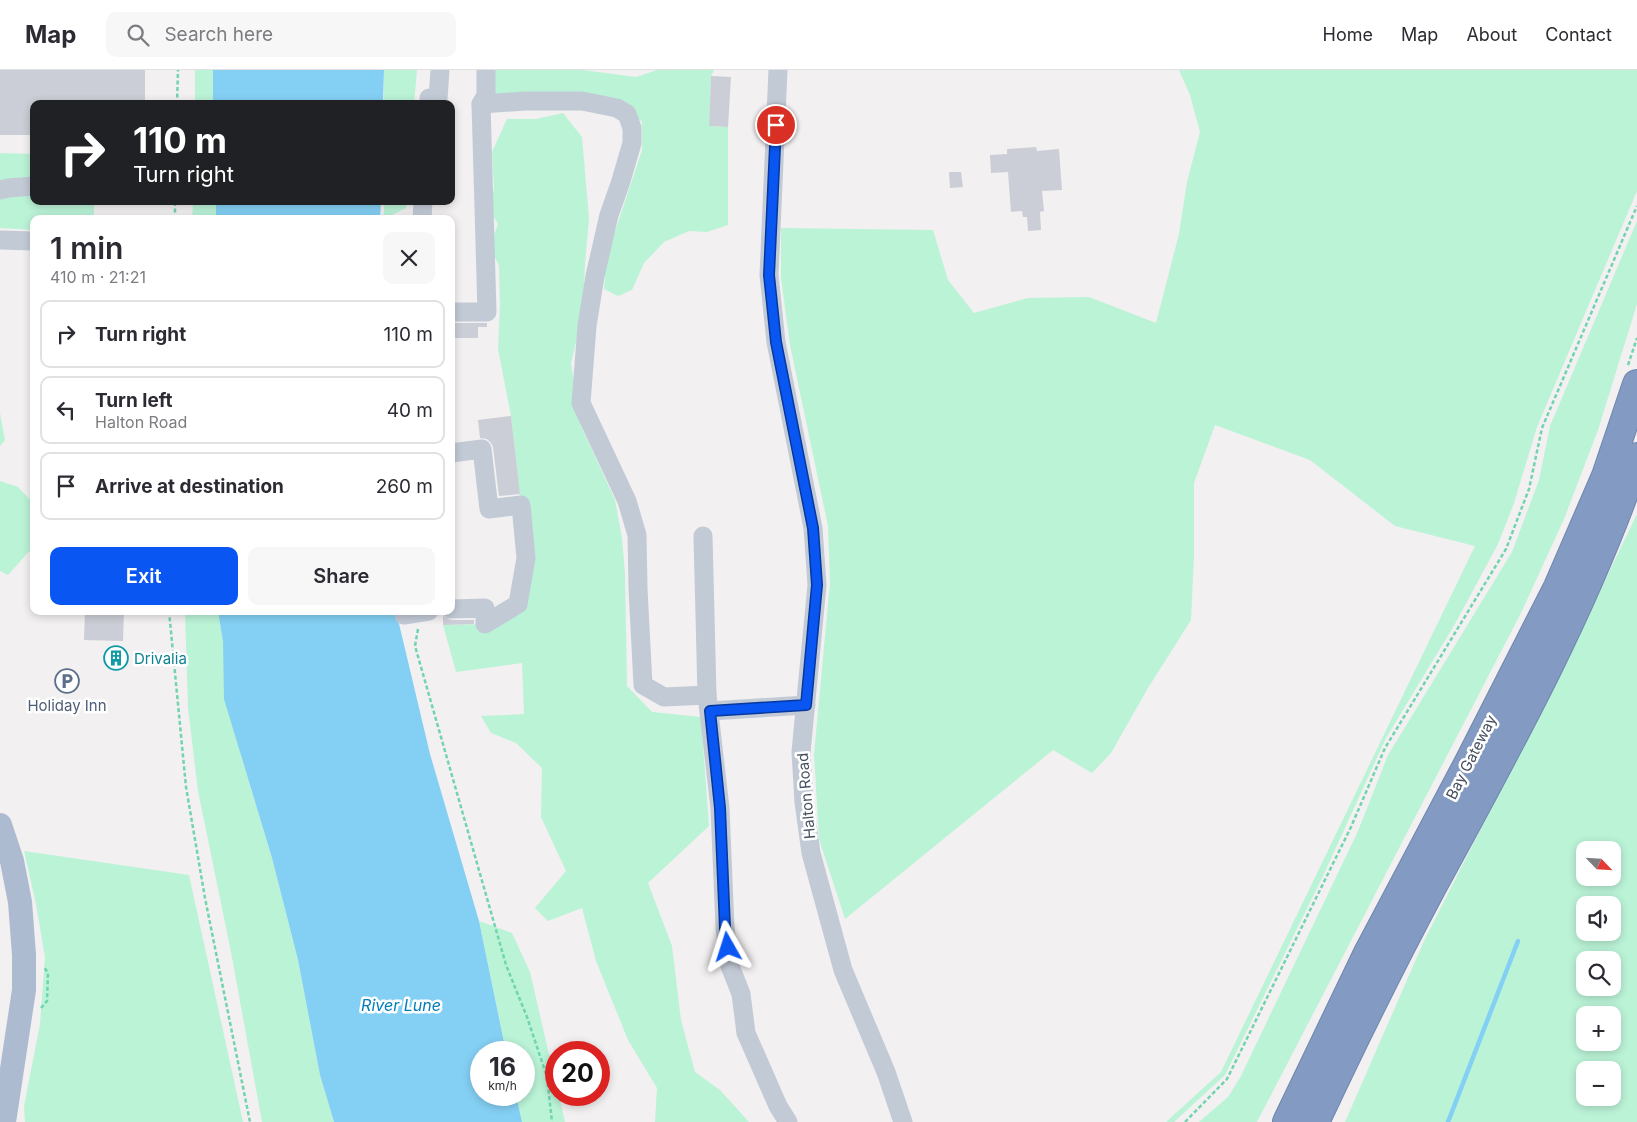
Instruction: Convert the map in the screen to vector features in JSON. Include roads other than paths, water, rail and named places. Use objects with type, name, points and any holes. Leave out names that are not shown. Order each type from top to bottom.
[{"type":"highway","name":"Bay Gateway","points":[[1287,1122],[1368,953],[1469,762],[1558,587],[1606,476],[1637,384]]},
{"type":"highway","name":"Bay Gateway","points":[[1315,1122],[1359,1029],[1488,784],[1580,601],[1637,458]]},
{"type":"highway","points":[[1328,1122],[1414,922]]},
{"type":"highway","points":[[1280,1122],[1318,1056]]},
{"type":"main road","points":[[0,825],[12,861],[18,894],[24,955],[23,997],[4,1122]]},
{"type":"street","points":[[429,100],[429,98],[438,99],[440,70]]},
{"type":"street","points":[[455,312],[487,312],[481,104],[486,95],[486,70]]},
{"type":"street","name":"Halton Road","points":[[778,70],[769,275],[776,342],[813,528],[817,585],[801,760],[804,802],[811,853],[843,970],[886,1072],[903,1122]]},
{"type":"street","points":[[481,104],[525,101],[582,101],[617,108],[627,114],[632,128],[632,143],[609,214],[595,276],[587,326],[582,403],[627,502],[637,535],[643,685],[664,698],[709,703],[806,705]]},
{"type":"street","points":[[0,190],[30,186]]},
{"type":"street","points":[[0,240],[30,241]]},
{"type":"street","points":[[455,452],[482,449],[489,509],[521,505],[526,558],[518,604],[485,624],[485,608],[455,609]]},
{"type":"street","points":[[703,536],[709,703],[720,808],[725,928],[730,966],[741,994],[746,1033],[778,1106],[788,1122]]},
{"type":"water","points":[[213,70],[384,70],[383,100],[213,100]]},
{"type":"water","points":[[216,205],[381,205],[380,215],[216,215]]},
{"type":"water","name":"River Lune","points":[[219,615],[397,615],[430,754],[479,921],[504,1041],[470,1041],[470,1106],[518,1106],[522,1122],[334,1122],[320,1075],[298,960],[272,858],[224,699],[223,642]]},
{"type":"waterway","points":[[1448,1122],[1518,941]]},
{"type":"place","name":"Drivalia","points":[[116,658]]},
{"type":"place","name":"Holiday Inn","points":[[67,681]]}]
